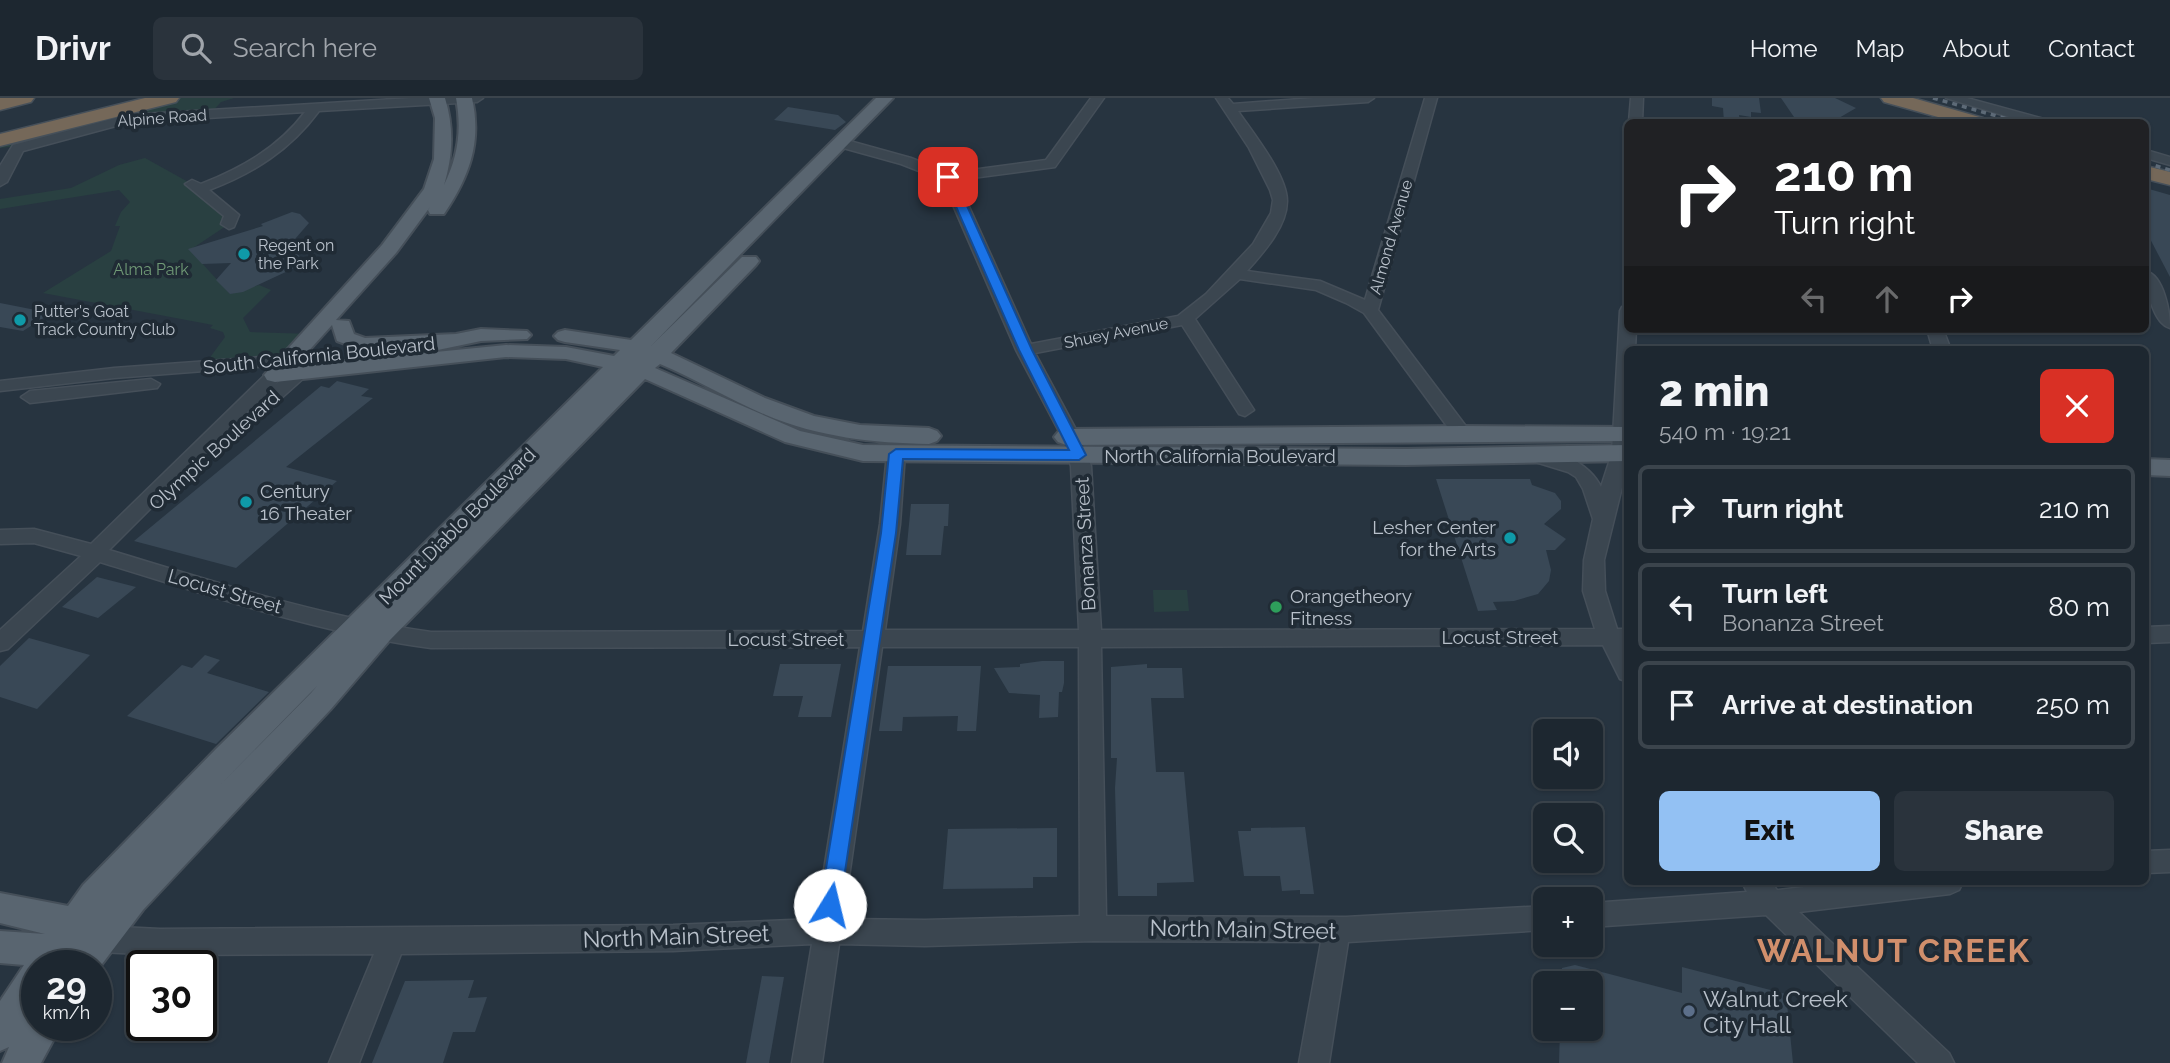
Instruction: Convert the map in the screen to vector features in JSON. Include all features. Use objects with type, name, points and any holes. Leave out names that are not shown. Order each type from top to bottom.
[{"type":"highway","points":[[0,130],[129,98]]},
{"type":"highway","points":[[9,144],[169,98]]},
{"type":"highway","points":[[1891,98],[1965,119]]},
{"type":"highway","points":[[0,104],[30,104]]},
{"type":"highway","points":[[0,120],[30,104]]},
{"type":"highway","points":[[2149,173],[2170,179]]},
{"type":"main road","name":"Olympic Boulevard","points":[[294,366],[342,324],[419,236],[459,177],[466,159],[470,134],[464,98]]},
{"type":"main road","name":"Mount Diablo Boulevard","points":[[849,145],[885,98]]},
{"type":"main road","name":"Mount Diablo Boulevard","points":[[68,950],[88,930],[95,896],[227,758],[369,630],[849,145],[905,98]]},
{"type":"main road","name":"Olympic Boulevard","points":[[294,366],[389,249],[432,190],[443,159],[443,118],[438,99]]},
{"type":"main road","points":[[342,324],[344,337],[353,343],[366,345],[457,339]]},
{"type":"main road","name":"South California Boulevard","points":[[294,366],[481,335],[571,337],[639,359]]},
{"type":"main road","name":"South California Boulevard","points":[[294,366],[506,351],[639,359]]},
{"type":"main road","name":"North California Boulevard","points":[[639,359],[792,417],[843,429],[895,436],[1272,457],[1530,455],[1624,443]]},
{"type":"main road","name":"North California Boulevard","points":[[639,359],[793,437],[863,453],[896,454],[1462,433],[1624,443]]},
{"type":"main road","points":[[2149,451],[2170,451]]},
{"type":"main road","points":[[2149,467],[2170,468]]},
{"type":"main road","points":[[0,908],[88,930]]},
{"type":"main road","points":[[0,947],[21,954]]},
{"type":"main road","name":"Mount Diablo Boulevard","points":[[0,1033],[21,1006]]},
{"type":"main road","points":[[20,1063],[34,1041]]},
{"type":"street","name":"Alpine Road","points":[[9,144],[127,119],[477,98]]},
{"type":"street","points":[[849,145],[948,177],[1050,163],[1098,98]]},
{"type":"street","points":[[1226,103],[1368,98]]},
{"type":"street","name":"Almond Avenue","points":[[1431,98],[1370,310],[1462,433]]},
{"type":"street","points":[[1636,119],[1637,98]]},
{"type":"street","points":[[1952,98],[2028,119]]},
{"type":"street","name":"Shuey Avenue","points":[[1025,350],[1166,325],[1186,318],[1235,274],[1264,241],[1276,224],[1281,207],[1280,197],[1226,103]]},
{"type":"street","points":[[229,224],[232,215],[195,186],[265,160],[289,142],[316,107]]},
{"type":"street","points":[[0,182],[12,154],[9,144]]},
{"type":"street","points":[[2149,155],[2170,161]]},
{"type":"street","name":"Bonanza Street","points":[[948,177],[1025,350],[1075,446],[1087,557],[1093,928]]},
{"type":"street","points":[[1235,274],[1312,284],[1354,300],[1370,310]]},
{"type":"street","points":[[2149,282],[2168,320]]},
{"type":"street","points":[[2149,314],[2168,320]]},
{"type":"street","points":[[1186,318],[1245,410]]},
{"type":"street","name":"South California Boulevard","points":[[0,386],[114,373],[294,366]]},
{"type":"street","name":"South California Boulevard","points":[[0,400],[294,366]]},
{"type":"street","name":"Olympic Boulevard","points":[[0,643],[97,552],[116,540],[294,366]]},
{"type":"street","points":[[1624,446],[1594,560],[1594,591],[1618,637],[1624,659]]},
{"type":"street","points":[[807,1063],[890,524],[896,454]]},
{"type":"street","points":[[1530,455],[1564,463],[1587,476],[1592,483],[1603,520]]},
{"type":"street","name":"Locust Street","points":[[0,537],[34,536],[97,552],[246,599],[369,630],[449,641],[1618,637]]},
{"type":"street","points":[[2149,635],[2170,635]]},
{"type":"street","points":[[2149,862],[2170,860]]},
{"type":"street","points":[[1603,913],[1763,892],[1884,886]]},
{"type":"street","points":[[1763,892],[1939,1063]]},
{"type":"street","name":"North Main Street","points":[[88,930],[160,943],[673,938],[826,931],[925,933],[1093,928],[1337,929],[1533,919]]},
{"type":"street","points":[[1314,1063],[1337,929]]},
{"type":"street","points":[[344,1063],[393,941]]},
{"type":"green space","points":[[169,98],[234,98],[221,102],[210,114],[126,119],[28,145],[0,148],[0,140]]},
{"type":"green space","name":"Alma Park","points":[[145,158],[190,183],[232,215],[229,224],[190,250],[230,294],[259,285],[271,290],[243,318],[250,332],[314,334],[289,360],[203,367],[225,337],[223,332],[210,328],[213,325],[43,293],[111,251],[120,226],[115,226],[121,212],[130,202],[119,190],[0,209],[0,199],[71,188],[119,165]]},
{"type":"green space","points":[[1153,590],[1187,590],[1189,611],[1154,612]]},
{"type":"building","points":[[1712,98],[1759,98],[1761,113],[1751,112],[1751,117],[1739,115],[1740,119],[1724,119],[1723,108],[1712,106]]},
{"type":"building","points":[[1781,98],[1835,98],[1856,108],[1837,119],[1794,117]]},
{"type":"building","points":[[788,107],[838,115],[846,122],[835,130],[774,120]]},
{"type":"building","points":[[2149,189],[2170,195],[2170,277],[2149,237]]},
{"type":"building","name":"Regent on the Park","points":[[292,212],[300,214],[309,223],[295,239],[302,246],[295,251],[305,263],[243,292],[230,294],[216,280],[231,263],[202,264],[188,249],[263,226],[261,224]]},
{"type":"building","name":"Putter's Goat Track Country Club","points":[[0,303],[51,313],[23,331],[0,327]]},
{"type":"building","name":"Century 16 Theater","points":[[337,381],[369,389],[361,396],[373,398],[286,467],[337,481],[236,568],[134,541],[321,386],[329,388]]},
{"type":"building","name":"Lesher Center for the Arts","points":[[1436,479],[1530,479],[1532,485],[1555,493],[1561,501],[1561,509],[1544,524],[1566,539],[1555,550],[1546,550],[1551,570],[1549,581],[1538,594],[1514,601],[1493,602],[1497,610],[1478,611]]},
{"type":"building","points":[[911,504],[949,504],[948,526],[944,526],[941,555],[906,555]]},
{"type":"building","points":[[97,577],[136,587],[98,618],[62,607]]},
{"type":"building","points":[[29,638],[90,655],[37,709],[0,697],[0,666]]},
{"type":"building","points":[[205,655],[220,660],[207,673],[269,692],[216,744],[127,716],[182,665],[192,668]]},
{"type":"building","points":[[1064,661],[1064,683],[1062,692],[1059,692],[1058,717],[1039,718],[1040,695],[1009,693],[994,668],[1020,667],[1020,664]]},
{"type":"building","points":[[780,664],[841,664],[831,717],[798,717],[803,696],[773,696]]},
{"type":"building","points":[[1147,664],[1147,668],[1182,668],[1184,698],[1151,698],[1156,772],[1184,772],[1194,882],[1157,883],[1157,896],[1118,896],[1115,788],[1117,758],[1111,758],[1111,667]]},
{"type":"building","points":[[888,666],[981,666],[976,731],[957,731],[958,716],[903,717],[902,731],[879,731]]},
{"type":"building","points":[[1305,827],[1314,894],[1300,894],[1300,890],[1282,891],[1280,876],[1244,876],[1238,831],[1251,831],[1251,828]]},
{"type":"building","points":[[1057,828],[1057,877],[1033,877],[1033,888],[943,889],[948,829]]},
{"type":"building","name":"Walnut Creek City Hall","points":[[1575,965],[1598,971],[1562,971],[1562,968]]},
{"type":"building","name":"Walnut Creek City Hall","points":[[1682,967],[1786,994],[1793,1063],[1559,1063],[1560,1041],[1603,1041],[1603,972],[1682,993]]},
{"type":"building","points":[[762,976],[784,977],[769,1063],[746,1063]]},
{"type":"building","points":[[474,980],[468,998],[487,997],[475,1032],[453,1032],[443,1063],[372,1063],[405,981]]},
{"type":"railway","points":[[1933,98],[2007,119]]},
{"type":"railway","points":[[2149,164],[2170,170]]},
{"type":"place","name":"Regent on the Park","points":[[244,254]]},
{"type":"place","name":"Putter's Goat Track Country Club","points":[[20,320]]},
{"type":"place","name":"Century 16 Theater","points":[[246,502]]},
{"type":"place","name":"Lesher Center for the Arts","points":[[1510,538]]},
{"type":"place","name":"Orangetheory Fitness","points":[[1276,607]]},
{"type":"place","name":"Walnut Creek City Hall","points":[[1689,1011]]},
{"type":"district","name":"WALNUT CREEK","points":[[1894,950]]},
{"type":"route","points":[[830,905],[889,533],[896,454],[1079,455],[1025,350],[948,177]]}]
